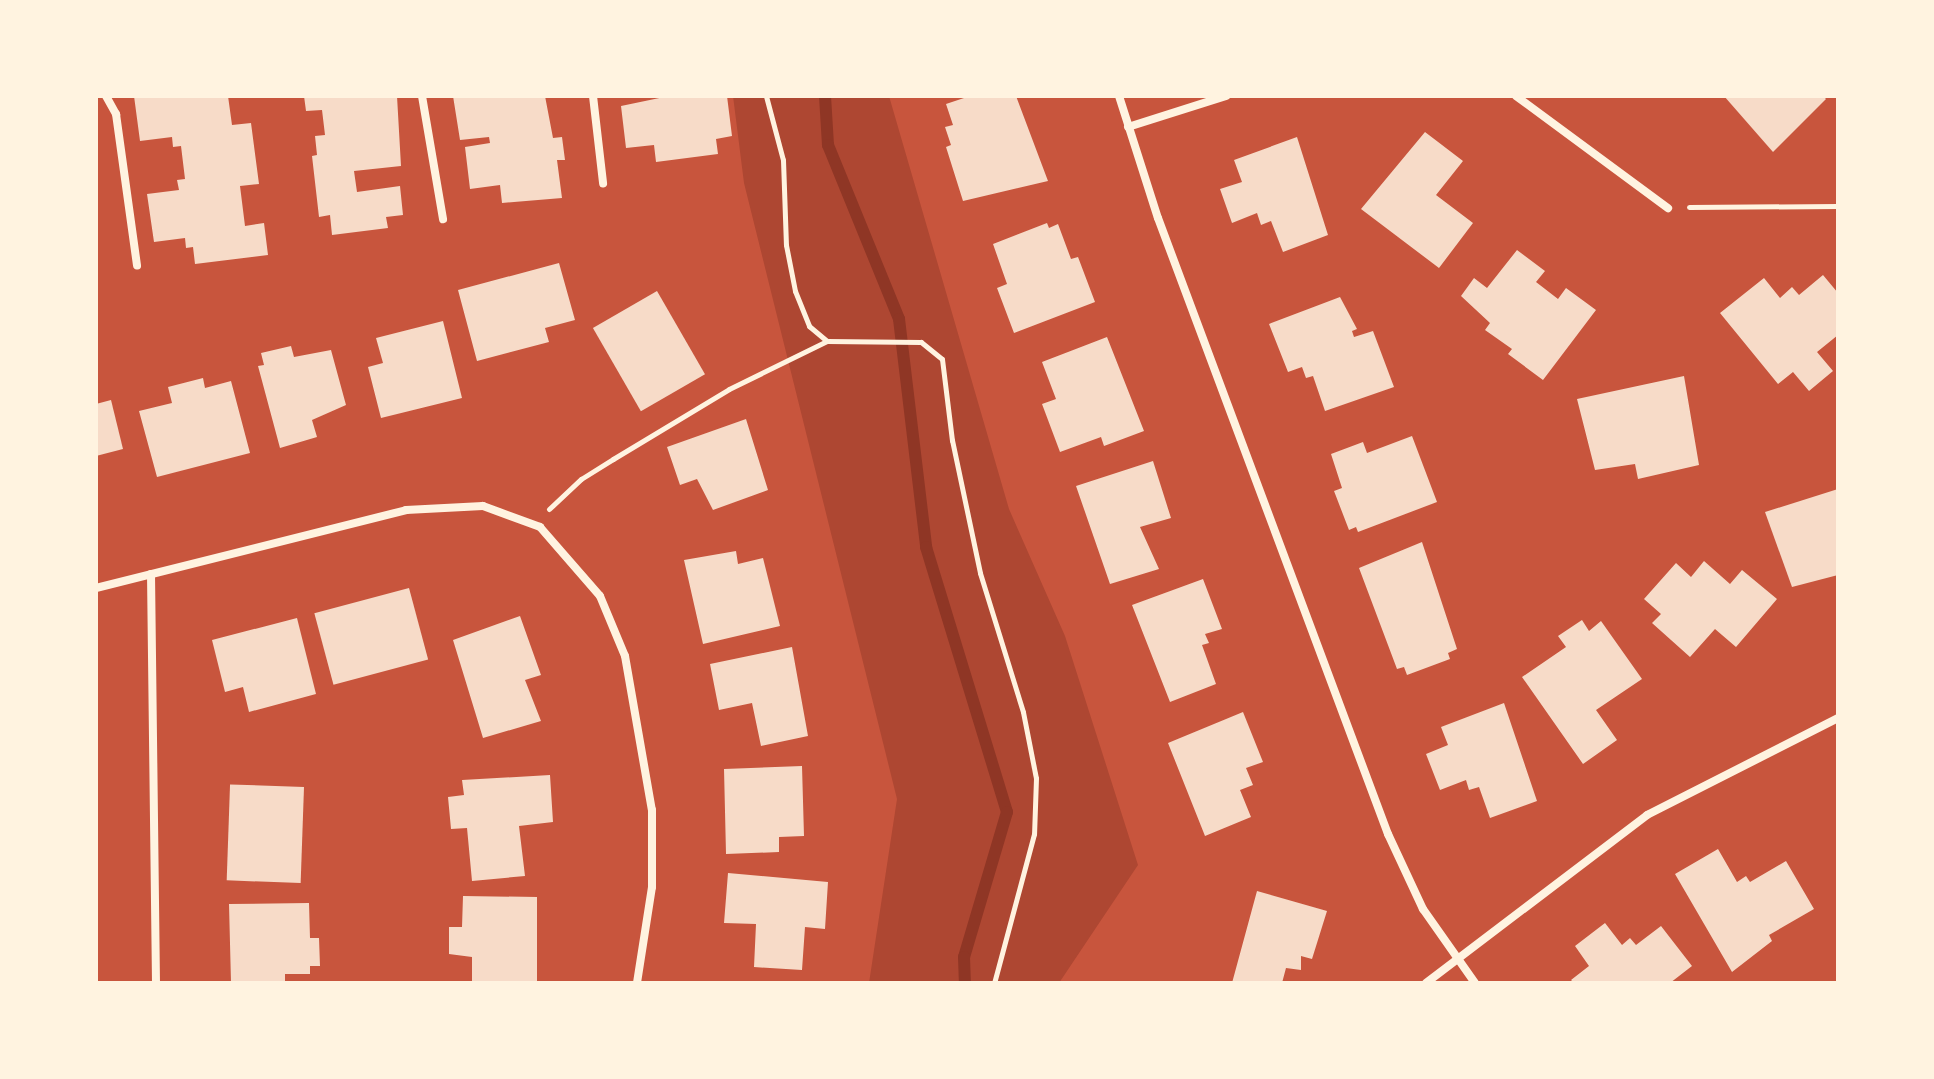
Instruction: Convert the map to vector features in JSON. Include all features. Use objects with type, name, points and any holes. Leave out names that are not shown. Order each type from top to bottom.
[{"type":"street","points":[[106,96],[116,114],[137,266]]},
{"type":"street","points":[[422,96],[443,219]]},
{"type":"street","points":[[593,96],[603,183]]},
{"type":"street","points":[[1119,96],[1388,834],[1423,909],[1455,960],[1475,983]]},
{"type":"street","points":[[1128,127],[1226,96]]},
{"type":"street","points":[[1516,96],[1668,208]]},
{"type":"street","points":[[96,588],[406,510],[483,506],[540,527],[600,596],[625,656],[652,810],[652,887],[637,983]]},
{"type":"street","points":[[151,574],[156,983]]},
{"type":"street","points":[[1426,983],[1647,815],[1838,718]]},
{"type":"path","points":[[766,96],[783,160],[786,245],[795,291],[809,326],[827,341]]},
{"type":"path","points":[[1668,208],[1838,206]]},
{"type":"path","points":[[540,527],[554,500],[581,479],[729,389],[827,341],[921,342],[942,359],[952,440],[980,573],[1023,712],[1036,778],[1034,834],[994,983]]},
{"type":"shaded area","points":[[733,96],[889,96],[1009,509],[1065,636],[1138,865],[1059,983],[869,983],[897,799],[744,183]]},
{"type":"building","points":[[134,96],[228,96],[232,125],[251,123],[259,184],[240,186],[245,226],[264,223],[268,255],[195,264],[193,247],[186,248],[185,238],[154,242],[147,194],[179,190],[177,180],[185,179],[181,146],[173,147],[172,137],[140,141]]},
{"type":"building","points":[[304,96],[397,96],[401,166],[354,171],[357,192],[400,186],[403,215],[386,217],[388,228],[332,235],[330,215],[319,217],[312,156],[317,155],[315,136],[325,135],[322,110],[306,111]]},
{"type":"building","points":[[453,96],[545,96],[553,138],[562,137],[565,160],[557,160],[562,198],[502,203],[500,185],[470,189],[465,147],[490,143],[489,137],[460,140]]},
{"type":"building","points":[[669,96],[727,96],[732,136],[716,139],[718,154],[656,162],[654,145],[626,148],[621,106]]},
{"type":"building","points":[[970,96],[1016,96],[1048,181],[963,201],[946,147],[951,145],[945,127],[953,125],[946,104]]},
{"type":"building","points":[[1724,96],[1823,96],[1826,99],[1773,152]]},
{"type":"building","points":[[1425,132],[1463,161],[1436,195],[1473,223],[1439,268],[1361,209]]},
{"type":"building","points":[[1297,137],[1328,235],[1283,252],[1271,221],[1261,225],[1257,213],[1232,223],[1220,189],[1242,182],[1234,160]]},
{"type":"building","points":[[1047,223],[1049,228],[1058,224],[1071,259],[1078,257],[1095,302],[1014,333],[997,288],[1007,284],[993,244]]},
{"type":"building","points":[[1517,250],[1545,271],[1536,282],[1558,299],[1566,288],[1596,310],[1543,380],[1508,354],[1512,349],[1485,330],[1490,323],[1461,296],[1474,278],[1487,288]]},
{"type":"building","points":[[559,263],[575,320],[545,328],[549,342],[477,361],[458,290]]},
{"type":"building","points":[[1823,275],[1838,293],[1838,335],[1817,352],[1833,371],[1809,391],[1793,372],[1778,384],[1720,313],[1764,278],[1780,298],[1792,287],[1799,295]]},
{"type":"building","points":[[657,291],[705,374],[641,411],[593,328]]},
{"type":"building","points":[[1340,297],[1357,329],[1352,331],[1354,337],[1373,331],[1394,387],[1325,411],[1313,376],[1306,378],[1302,367],[1288,372],[1269,324]]},
{"type":"building","points":[[443,321],[462,398],[381,418],[368,367],[383,363],[376,338]]},
{"type":"building","points":[[1107,337],[1144,431],[1104,446],[1101,437],[1060,452],[1042,404],[1056,399],[1042,362]]},
{"type":"building","points":[[291,346],[294,357],[331,350],[346,405],[312,420],[317,437],[280,448],[258,366],[264,365],[261,353]]},
{"type":"building","points":[[1684,376],[1699,465],[1638,479],[1635,464],[1595,470],[1577,399]]},
{"type":"building","points":[[203,378],[205,388],[231,381],[250,453],[157,477],[139,411],[172,403],[168,387]]},
{"type":"building","points":[[111,400],[123,449],[96,456],[96,404]]},
{"type":"building","points":[[746,419],[768,490],[713,510],[697,479],[680,485],[667,447]]},
{"type":"building","points":[[1412,436],[1437,502],[1358,532],[1356,527],[1349,530],[1334,491],[1342,488],[1331,454],[1363,442],[1367,453]]},
{"type":"building","points":[[1153,461],[1171,518],[1140,527],[1159,569],[1110,584],[1076,486]]},
{"type":"building","points":[[1838,489],[1838,575],[1792,587],[1765,512]]},
{"type":"building","points":[[1422,542],[1457,649],[1448,653],[1450,659],[1407,675],[1404,667],[1397,669],[1359,568]]},
{"type":"building","points":[[736,551],[738,564],[763,558],[780,626],[703,644],[684,560]]},
{"type":"building","points":[[1704,561],[1730,584],[1742,570],[1777,599],[1736,647],[1715,629],[1690,657],[1652,623],[1661,614],[1644,599],[1676,563],[1691,577]]},
{"type":"building","points":[[1203,579],[1222,629],[1205,634],[1209,643],[1202,645],[1216,684],[1170,702],[1132,605]]},
{"type":"building","points":[[409,588],[428,659],[333,685],[314,613]]},
{"type":"building","points":[[520,616],[541,675],[525,680],[541,721],[483,738],[453,640]]},
{"type":"building","points":[[297,618],[316,694],[249,712],[243,687],[225,692],[212,640]]},
{"type":"building","points":[[1582,620],[1589,631],[1601,621],[1642,679],[1596,710],[1617,740],[1583,764],[1522,677],[1566,647],[1558,636]]},
{"type":"building","points":[[792,647],[808,736],[761,746],[752,703],[719,710],[710,664]]},
{"type":"building","points":[[1504,703],[1537,801],[1490,818],[1479,787],[1469,790],[1466,780],[1440,790],[1426,754],[1448,745],[1441,727]]},
{"type":"building","points":[[1243,712],[1263,762],[1246,768],[1253,785],[1240,790],[1251,817],[1205,836],[1168,743]]},
{"type":"building","points":[[802,766],[804,836],[779,837],[779,852],[726,854],[724,769]]},
{"type":"building","points":[[550,775],[553,822],[519,826],[525,876],[472,881],[467,828],[451,829],[448,797],[464,795],[462,780]]},
{"type":"building","points":[[230,784],[304,787],[301,883],[227,880]]},
{"type":"building","points":[[1718,849],[1737,882],[1746,876],[1750,882],[1786,861],[1814,909],[1769,935],[1772,941],[1732,972],[1675,874]]},
{"type":"building","points":[[728,873],[828,882],[825,929],[805,927],[802,970],[754,967],[756,924],[724,923]]},
{"type":"building","points":[[1257,891],[1327,911],[1312,959],[1301,956],[1301,970],[1286,968],[1282,983],[1232,983]]},
{"type":"building","points":[[463,896],[537,897],[537,983],[472,983],[472,957],[449,954],[449,927],[462,927]]},
{"type":"building","points":[[309,903],[310,938],[319,938],[320,966],[310,966],[310,974],[285,974],[285,983],[231,983],[229,904]]},
{"type":"building","points":[[1605,923],[1622,945],[1630,938],[1636,945],[1661,926],[1692,966],[1670,983],[1574,983],[1571,980],[1589,966],[1575,946]]},
{"type":"waterway","points":[[825,96],[828,145],[899,319],[926,547],[1007,812],[964,957],[965,983]]}]
